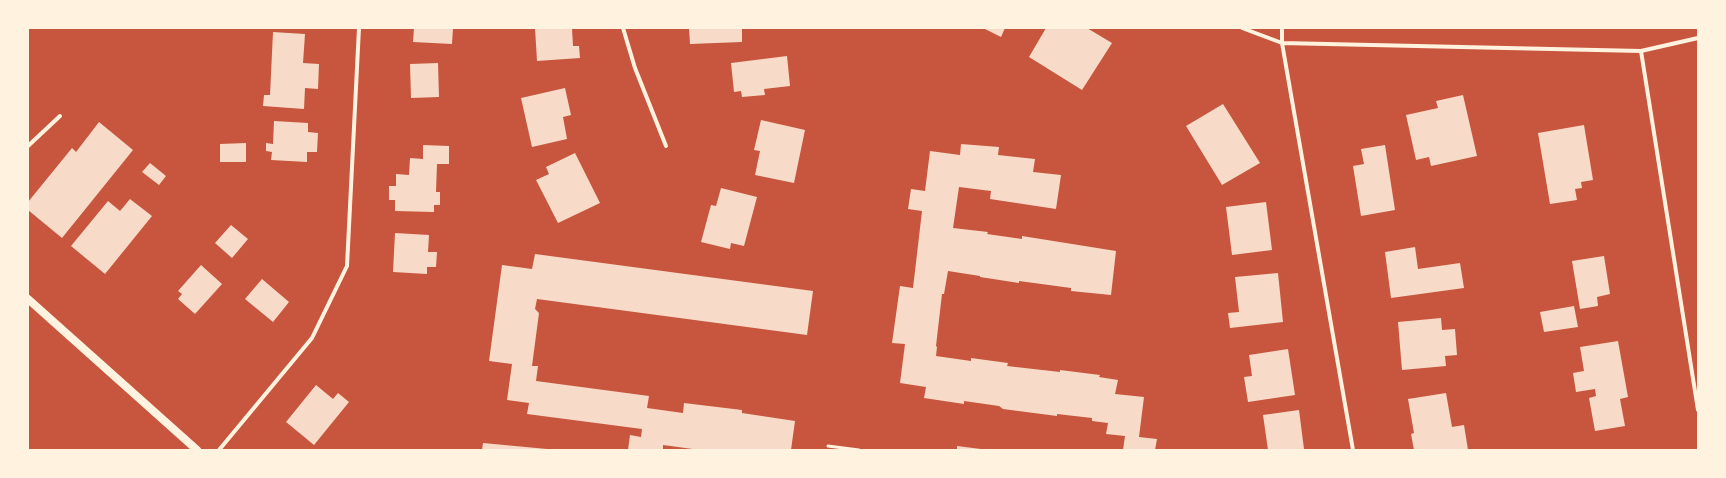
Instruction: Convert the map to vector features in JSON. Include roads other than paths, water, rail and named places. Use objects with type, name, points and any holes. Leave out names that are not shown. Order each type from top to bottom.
[{"type":"main road","points":[[28,299],[197,450]]},
{"type":"street","points":[[219,450],[312,338],[347,266],[359,28]]},
{"type":"street","points":[[623,28],[634,68],[666,146]]},
{"type":"street","points":[[1242,28],[1282,43],[1641,51],[1698,38]]},
{"type":"street","points":[[1282,28],[1282,43],[1353,450]]},
{"type":"street","points":[[1641,51],[1698,410]]},
{"type":"street","points":[[28,146],[60,116]]},
{"type":"lane","points":[[828,446],[859,450]]}]
